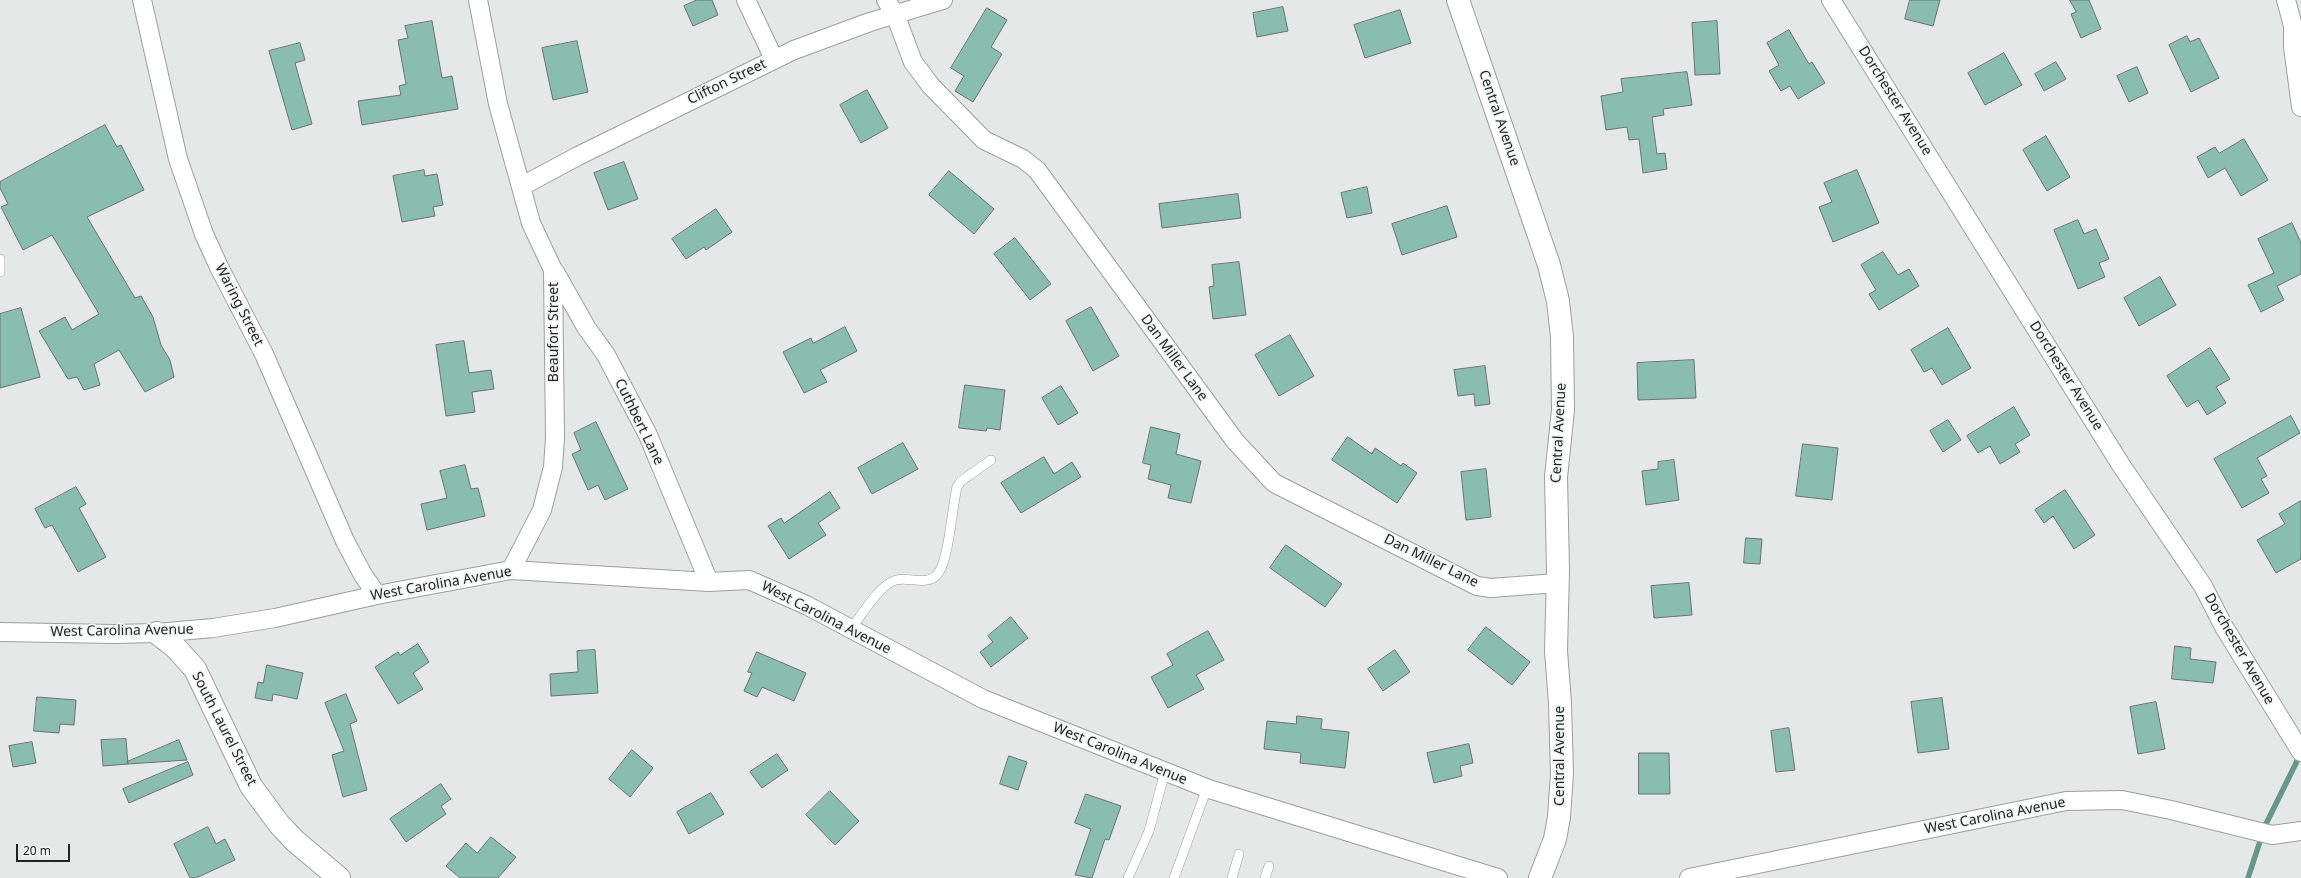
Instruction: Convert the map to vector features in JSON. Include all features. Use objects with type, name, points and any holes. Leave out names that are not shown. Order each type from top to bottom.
[{"type":"street","name":"Waring Street","points":[[142,0],[178,159],[204,234],[219,267],[264,354],[345,541],[363,575],[377,595]]},
{"type":"street","name":"Beaufort Street","points":[[478,0],[498,104],[522,186],[531,223],[553,270],[555,438],[552,467],[542,510],[511,570]]},
{"type":"street","points":[[746,0],[774,59]]},
{"type":"street","name":"Clifton Street","points":[[522,186],[578,156],[774,59],[891,7],[943,0]]},
{"type":"street","name":"Central Avenue","points":[[1458,0],[1546,258],[1558,301],[1562,337],[1563,410],[1556,477],[1556,651],[1560,703],[1562,774],[1559,817],[1555,839],[1540,878]]},
{"type":"street","name":"Dorchester Avenue","points":[[1831,0],[2121,465],[2203,586],[2224,627],[2299,748]]},
{"type":"street","points":[[2286,0],[2297,44],[2301,107]]},
{"type":"street","name":"Dan Miller Lane","points":[[891,7],[908,51],[921,74],[984,140],[1023,159],[1037,170],[1235,441],[1274,483],[1478,586],[1491,588],[1557,583]]},
{"type":"street","name":"Cuthbert Lane","points":[[553,270],[586,327],[606,355],[648,435],[709,582]]},
{"type":"street","name":"West Carolina Avenue","points":[[0,632],[157,633],[214,628],[275,618],[377,595],[511,570],[709,582],[749,580],[806,605],[983,699],[1165,772],[1207,788],[1498,878]]},
{"type":"street","name":"South Laurel Street","points":[[157,633],[175,647],[195,669],[251,786],[279,824],[295,841],[339,878]]},
{"type":"street","name":"West Carolina Avenue","points":[[1689,878],[2066,801],[2122,800],[2272,835],[2301,831]]},
{"type":"lane","points":[[0,259],[0,272]]},
{"type":"lane","points":[[851,630],[878,594],[891,582],[900,579],[927,580],[937,574],[940,570],[946,547],[957,487],[961,481],[991,460]]},
{"type":"lane","points":[[1128,878],[1149,831],[1165,772]]},
{"type":"lane","points":[[1174,878],[1207,788]]},
{"type":"lane","points":[[1232,878],[1239,854]]},
{"type":"lane","points":[[1265,878],[1269,866]]},
{"type":"building","points":[[697,0],[712,0],[718,15],[693,26],[684,6]]},
{"type":"building","points":[[1910,0],[1940,0],[1933,26],[1905,19]]},
{"type":"building","points":[[2070,0],[2089,0],[2101,29],[2081,38],[2071,14],[2076,12]]},
{"type":"building","points":[[1283,7],[1288,31],[1257,37],[1253,13]]},
{"type":"building","points":[[987,8],[1007,20],[991,47],[1002,54],[973,102],[955,91],[964,76],[951,68]]},
{"type":"building","points":[[1400,10],[1411,43],[1365,58],[1354,25]]},
{"type":"building","points":[[432,21],[442,78],[452,76],[458,109],[362,125],[358,101],[401,95],[399,86],[406,84],[398,40],[408,38],[405,26]]},
{"type":"building","points":[[1717,21],[1720,74],[1695,75],[1692,23]]},
{"type":"building","points":[[1789,30],[1809,64],[1812,62],[1825,83],[1798,99],[1790,86],[1781,91],[1769,71],[1779,65],[1767,43]]},
{"type":"building","points":[[2187,36],[2190,42],[2199,38],[2219,78],[2191,92],[2169,45]]},
{"type":"building","points":[[577,41],[588,92],[553,100],[542,48]]},
{"type":"building","points":[[300,43],[305,60],[295,63],[312,124],[292,130],[269,51]]},
{"type":"building","points":[[2004,53],[2022,85],[1985,105],[1968,73]]},
{"type":"building","points":[[2056,62],[2066,79],[2044,91],[2035,74]]},
{"type":"building","points":[[2137,67],[2148,93],[2129,102],[2117,76]]},
{"type":"building","points":[[1687,72],[1692,105],[1663,109],[1664,115],[1652,117],[1657,154],[1665,153],[1667,169],[1643,173],[1639,139],[1629,140],[1627,127],[1606,130],[1601,96],[1623,92],[1621,79]]},
{"type":"building","points":[[867,90],[888,128],[861,143],[840,105]]},
{"type":"building","points":[[105,125],[117,147],[121,145],[144,190],[87,217],[135,298],[141,296],[153,317],[161,345],[170,360],[174,377],[145,392],[119,350],[94,364],[100,385],[84,390],[77,377],[68,379],[39,331],[65,317],[72,330],[99,314],[52,235],[23,250],[1,207],[8,204],[0,188],[0,182]]},
{"type":"building","points":[[2046,136],[2070,177],[2047,191],[2023,150]]},
{"type":"building","points":[[2244,139],[2268,180],[2241,196],[2225,168],[2208,178],[2197,157],[2215,147],[2219,153]]},
{"type":"building","points":[[624,162],[638,199],[608,210],[594,173]]},
{"type":"building","points":[[424,170],[425,176],[437,174],[443,205],[433,207],[435,216],[402,222],[393,176]]},
{"type":"building","points":[[1857,170],[1879,223],[1833,242],[1819,207],[1832,202],[1824,183]]},
{"type":"building","points":[[949,171],[994,209],[974,234],[929,195]]},
{"type":"building","points":[[1367,187],[1372,213],[1347,218],[1341,193]]},
{"type":"building","points":[[1238,194],[1241,218],[1162,228],[1159,204]]},
{"type":"building","points":[[1447,206],[1457,237],[1402,255],[1392,224]]},
{"type":"building","points":[[716,209],[732,232],[706,250],[704,247],[686,259],[672,239]]},
{"type":"building","points":[[2078,220],[2084,234],[2096,229],[2109,259],[2099,263],[2105,277],[2078,289],[2054,230]]},
{"type":"building","points":[[2292,223],[2301,243],[2301,274],[2277,286],[2284,300],[2261,312],[2248,285],[2274,273],[2258,239]]},
{"type":"building","points":[[1015,238],[1051,284],[1030,300],[994,254]]},
{"type":"building","points":[[1883,252],[1898,275],[1909,269],[1919,286],[1879,310],[1869,294],[1876,290],[1861,265]]},
{"type":"building","points":[[1239,262],[1246,315],[1213,319],[1209,287],[1214,286],[1212,265]]},
{"type":"building","points":[[2160,277],[2176,305],[2139,326],[2124,298]]},
{"type":"building","points":[[1091,307],[1119,356],[1093,371],[1066,321]]},
{"type":"building","points":[[21,308],[40,377],[0,388],[0,314]]},
{"type":"building","points":[[845,327],[857,351],[820,370],[827,382],[804,393],[783,352],[811,338],[813,343]]},
{"type":"building","points":[[1948,328],[1971,368],[1942,385],[1932,368],[1924,372],[1911,350]]},
{"type":"building","points":[[1290,335],[1314,376],[1279,396],[1255,355]]},
{"type":"building","points":[[464,341],[469,373],[491,370],[494,389],[472,392],[475,412],[446,416],[436,345]]},
{"type":"building","points":[[2210,348],[2230,379],[2216,387],[2226,403],[2207,415],[2198,400],[2187,407],[2167,376]]},
{"type":"building","points":[[1694,360],[1696,398],[1638,400],[1637,363]]},
{"type":"building","points":[[1485,366],[1490,404],[1475,406],[1474,394],[1458,396],[1454,370]]},
{"type":"building","points":[[965,385],[1005,390],[1000,430],[987,428],[986,431],[959,428]]},
{"type":"building","points":[[1061,386],[1078,413],[1058,425],[1042,398]]},
{"type":"building","points":[[2014,407],[2030,435],[2015,444],[2020,452],[2000,464],[1990,446],[1978,453],[1967,436]]},
{"type":"building","points":[[2291,416],[2300,433],[2257,458],[2267,476],[2261,479],[2269,493],[2242,508],[2214,459]]},
{"type":"building","points":[[1948,420],[1961,440],[1943,452],[1930,431]]},
{"type":"building","points":[[596,422],[628,489],[605,500],[598,485],[588,490],[572,454],[581,450],[574,433]]},
{"type":"building","points":[[1151,427],[1180,434],[1176,454],[1201,461],[1191,503],[1168,498],[1171,485],[1148,479],[1151,465],[1143,463]]},
{"type":"building","points":[[1348,437],[1372,454],[1375,448],[1401,466],[1403,463],[1417,473],[1397,503],[1332,460]]},
{"type":"building","points":[[903,443],[918,469],[872,494],[858,468]]},
{"type":"building","points":[[1803,444],[1838,448],[1832,500],[1796,496]]},
{"type":"building","points":[[1044,457],[1054,474],[1072,462],[1081,477],[1021,513],[1001,483]]},
{"type":"building","points":[[1674,460],[1679,500],[1646,505],[1642,471],[1658,469],[1658,462]]},
{"type":"building","points":[[465,465],[471,489],[478,488],[485,516],[427,530],[421,504],[447,498],[440,471]]},
{"type":"building","points":[[1486,469],[1491,517],[1466,520],[1461,472]]},
{"type":"building","points":[[76,487],[86,504],[79,508],[106,557],[78,572],[52,525],[45,528],[35,509]]},
{"type":"building","points":[[2065,490],[2095,535],[2074,549],[2053,516],[2044,523],[2035,510]]},
{"type":"building","points":[[830,492],[840,508],[818,523],[826,535],[789,559],[768,526],[781,518],[784,523]]},
{"type":"building","points":[[2301,501],[2301,559],[2276,573],[2257,540],[2285,524],[2279,514]]},
{"type":"building","points":[[1746,538],[1762,539],[1760,564],[1744,563]]},
{"type":"building","points":[[1286,545],[1342,584],[1325,607],[1270,568]]},
{"type":"building","points":[[1689,583],[1692,615],[1654,618],[1651,586]]},
{"type":"building","points":[[1011,617],[1028,638],[991,667],[980,652],[993,642],[988,636]]},
{"type":"building","points":[[1486,627],[1530,662],[1512,685],[1468,650]]},
{"type":"building","points":[[1208,631],[1224,660],[1196,675],[1204,689],[1168,708],[1151,677],[1173,665],[1167,654]]},
{"type":"building","points":[[418,644],[429,662],[413,673],[423,689],[398,704],[375,667],[398,652],[400,655]]},
{"type":"building","points":[[2175,646],[2191,648],[2190,659],[2216,662],[2213,683],[2172,679]]},
{"type":"building","points":[[595,650],[598,693],[551,696],[550,674],[578,672],[577,651]]},
{"type":"building","points":[[1395,650],[1410,672],[1383,691],[1368,669]]},
{"type":"building","points":[[757,652],[806,673],[794,701],[762,687],[757,697],[744,691],[752,673],[748,672]]},
{"type":"building","points":[[267,665],[303,673],[297,699],[273,694],[272,701],[255,698],[258,682],[263,683]]},
{"type":"building","points":[[346,694],[357,721],[350,724],[367,790],[343,797],[332,755],[344,751],[325,703]]},
{"type":"building","points":[[37,697],[76,700],[74,725],[60,724],[59,733],[34,731]]},
{"type":"building","points":[[1942,698],[1949,749],[1918,753],[1911,702]]},
{"type":"building","points":[[2156,702],[2165,749],[2138,754],[2130,707]]},
{"type":"building","points":[[1297,716],[1322,719],[1321,729],[1349,732],[1345,768],[1300,763],[1301,753],[1264,749],[1267,721],[1296,724]]},
{"type":"building","points":[[1789,728],[1795,770],[1776,772],[1771,731]]},
{"type":"building","points":[[126,739],[128,764],[103,766],[101,740]]},
{"type":"building","points":[[179,740],[187,760],[128,764],[127,762]]},
{"type":"building","points":[[32,742],[36,763],[13,767],[9,746]]},
{"type":"building","points":[[1469,744],[1473,763],[1460,766],[1462,776],[1434,783],[1427,753]]},
{"type":"building","points":[[632,750],[653,768],[630,797],[609,779]]},
{"type":"building","points":[[1639,753],[1669,753],[1670,794],[1639,794]]},
{"type":"building","points":[[777,754],[788,770],[762,788],[750,772]]},
{"type":"building","points":[[1009,756],[1027,762],[1018,790],[1000,784]]},
{"type":"building","points":[[188,762],[193,775],[129,803],[123,789]]},
{"type":"building","points":[[441,784],[451,799],[441,806],[446,814],[406,842],[390,819]]},
{"type":"building","points":[[830,791],[859,821],[835,845],[806,815]]},
{"type":"building","points":[[711,793],[724,814],[689,834],[677,812]]},
{"type":"building","points":[[1086,794],[1121,806],[1109,840],[1105,839],[1092,878],[1075,875],[1091,829],[1075,823]]},
{"type":"building","points":[[208,827],[216,844],[225,839],[235,860],[196,878],[190,878],[174,844]]},
{"type":"building","points":[[491,837],[516,857],[498,878],[460,878],[446,866],[466,843],[477,853]]},
{"type":"waterway","points":[[2248,878],[2265,826],[2300,755]]}]
